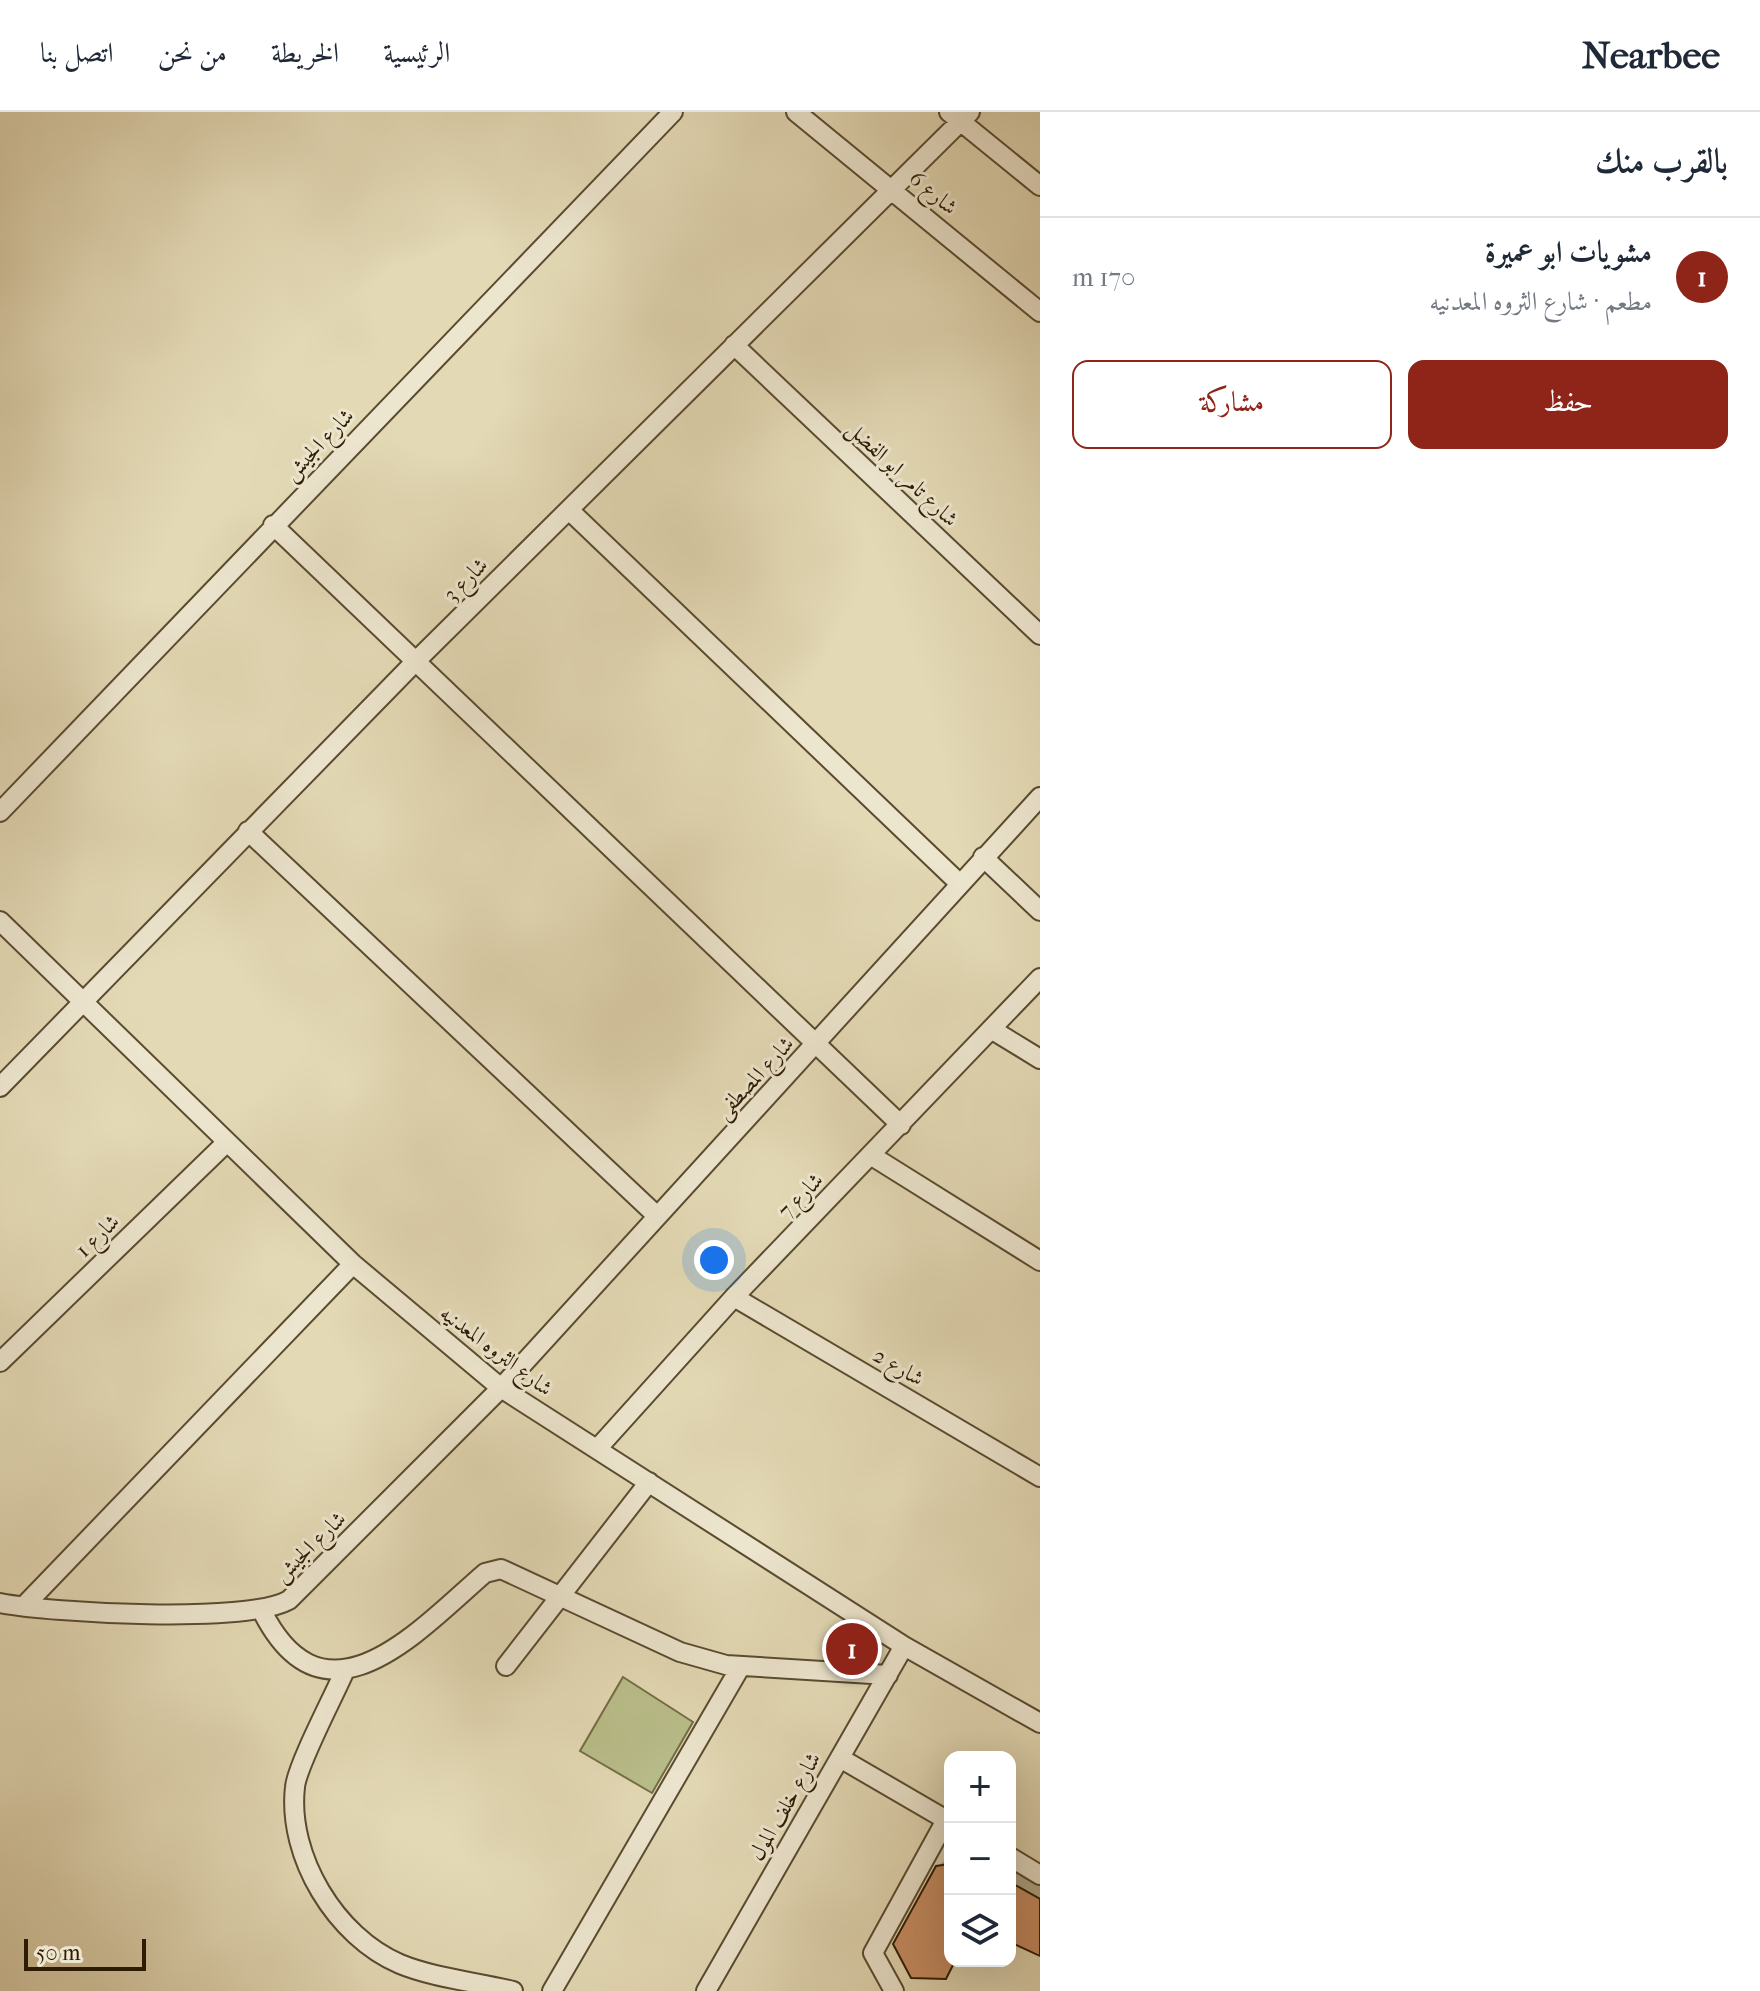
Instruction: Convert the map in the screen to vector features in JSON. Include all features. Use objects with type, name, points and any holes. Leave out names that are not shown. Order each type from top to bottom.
[{"type":"street","name":"شارع الجيش","points":[[0,812],[673,112]]},
{"type":"street","name":"شارع 6","points":[[796,112],[1040,312]]},
{"type":"street","points":[[960,115],[1040,186]]},
{"type":"street","name":"شارع 3","points":[[0,1087],[248,831],[892,188],[960,115]]},
{"type":"street","name":"شارع تامر ابو الفضل","points":[[734,345],[1040,635]]},
{"type":"street","points":[[569,510],[959,883]]},
{"type":"street","points":[[273,525],[901,1125]]},
{"type":"street","name":"شارع المصطفى","points":[[501,1388],[656,1215],[818,1044],[959,883],[1040,797]]},
{"type":"street","points":[[248,831],[656,1215]]},
{"type":"street","points":[[983,857],[1040,911]]},
{"type":"street","name":"شارع الثروه المعدنيه","points":[[0,921],[353,1264],[501,1388],[904,1646],[1040,1723]]},
{"type":"street","name":"شارع 7","points":[[597,1449],[734,1297],[1040,978]]},
{"type":"street","points":[[991,1029],[1040,1059]]},
{"type":"street","name":"شارع 1","points":[[0,1362],[227,1142]]},
{"type":"street","points":[[872,1156],[1040,1261]]},
{"type":"street","points":[[24,1606],[353,1264]]},
{"type":"street","name":"شارع 2","points":[[734,1297],[1040,1477]]},
{"type":"street","name":"شارع الجيش","points":[[0,1603],[92,1611],[262,1611],[275,1608],[295,1595],[501,1388]]},
{"type":"street","points":[[506,1666],[649,1482]]},
{"type":"street","points":[[262,1611],[274,1636],[294,1655],[318,1667],[345,1670],[372,1664],[396,1650],[494,1569],[510,1571],[680,1652],[741,1666],[888,1675]]},
{"type":"street","name":"شارع خلف المول","points":[[706,1991],[904,1646]]},
{"type":"street","points":[[552,1991],[741,1666]]},
{"type":"street","points":[[345,1670],[295,1786],[300,1848],[324,1900],[348,1927],[401,1965],[513,1991]]},
{"type":"street","points":[[840,1758],[944,1819]]},
{"type":"street","points":[[894,1991],[873,1953],[947,1823]]},
{"type":"street","points":[[1016,1861],[1040,1875]]},
{"type":"green space","points":[[623,1677],[693,1722],[652,1793],[580,1751]]},
{"type":"building","points":[[944,1865],[944,1967],[952,1967],[946,1979],[911,1978],[893,1944],[936,1866]]},
{"type":"building","points":[[1016,1885],[1040,1899],[1040,1956],[1016,1945]]},
{"type":"place","name":"مشويات ابو عميرة","points":[[852,1649]]}]
